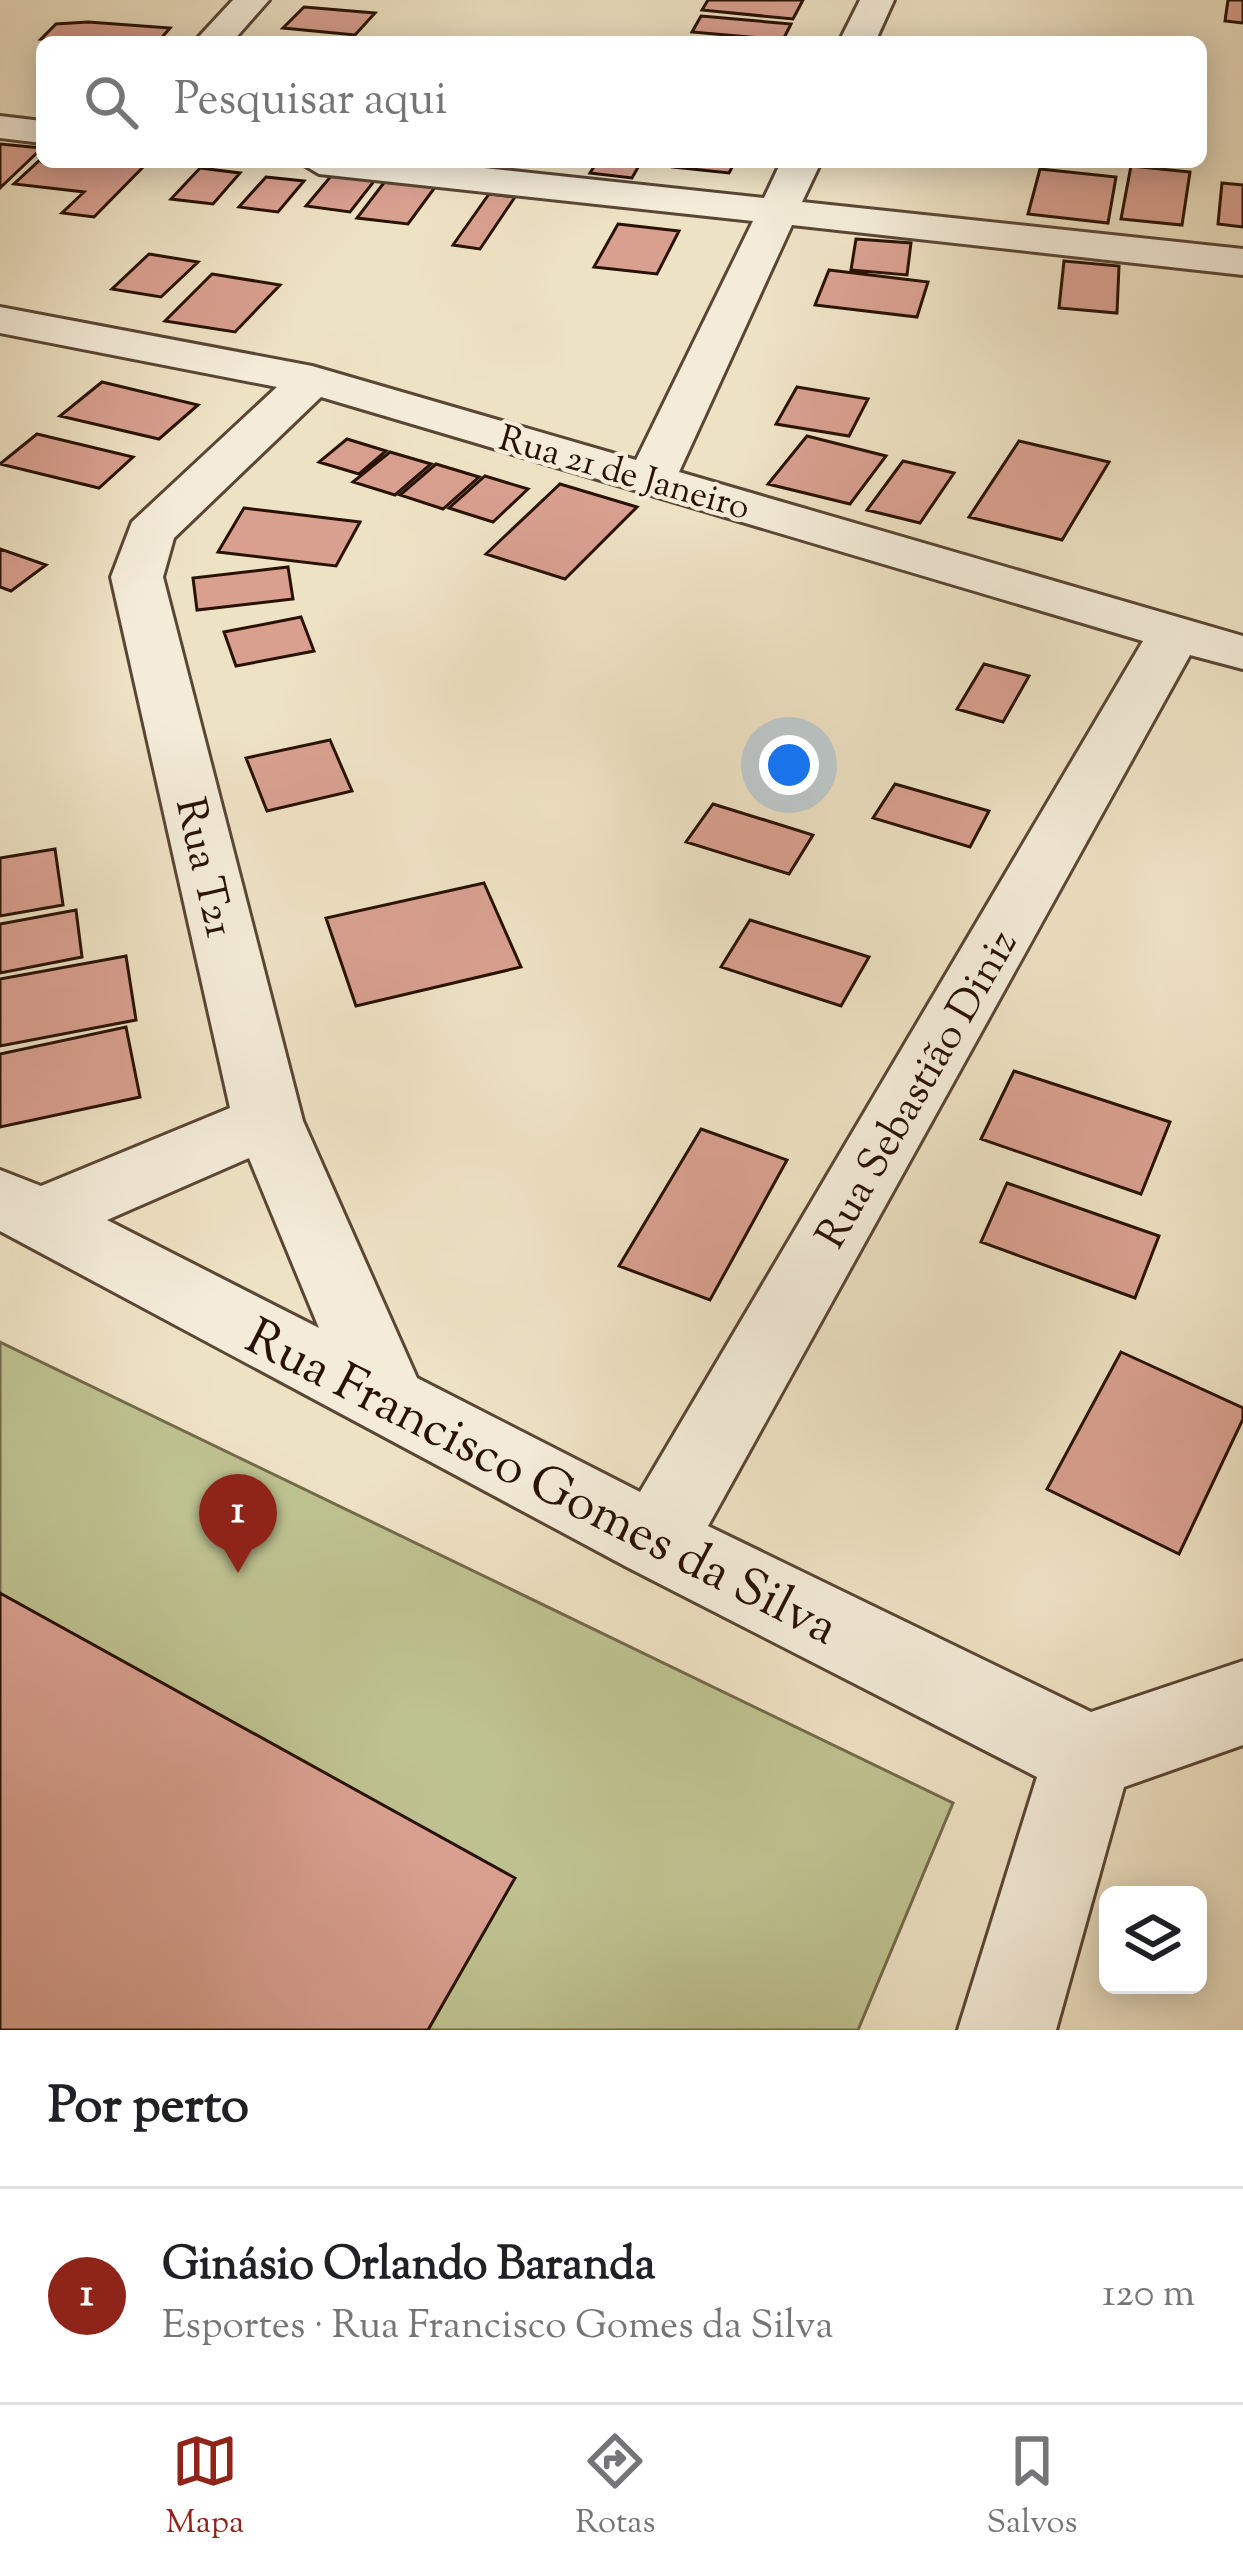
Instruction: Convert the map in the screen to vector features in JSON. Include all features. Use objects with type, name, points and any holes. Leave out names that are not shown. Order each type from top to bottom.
[{"type":"street","points":[[218,36],[252,0]]},
{"type":"street","points":[[860,36],[877,0]]},
{"type":"street","points":[[0,127],[36,131]]},
{"type":"street","points":[[373,168],[1243,262]]},
{"type":"street","points":[[652,478],[798,168]]},
{"type":"street","name":"Rua 21 de Janeiro","points":[[0,320],[312,380],[1243,653]]},
{"type":"street","name":"Rua T21","points":[[312,380],[150,533],[137,578],[268,1121],[389,1402]]},
{"type":"street","name":"Rua Sebastião Diniz","points":[[656,1541],[1174,634]]},
{"type":"street","points":[[19,1208],[268,1121]]},
{"type":"street","name":"Rua Francisco Gomes da Silva","points":[[19,1208],[656,1541],[1088,1756]]},
{"type":"street","points":[[1007,2030],[1088,1756],[1243,1702]]},
{"type":"green space","points":[[0,1342],[953,1803],[858,2030],[0,2030]]},
{"type":"building","points":[[708,0],[803,0],[793,19],[702,10]]},
{"type":"building","points":[[1228,0],[1243,0],[1243,23],[1225,21]]},
{"type":"building","points":[[304,7],[375,13],[355,35],[283,28]]},
{"type":"building","points":[[701,16],[791,24],[785,36],[692,32]]},
{"type":"building","points":[[56,24],[170,28],[163,36],[44,36]]},
{"type":"building","points":[[0,144],[36,147],[36,154],[0,188]]},
{"type":"building","points":[[36,164],[36,168],[142,168],[94,217],[62,213],[84,192],[14,184]]},
{"type":"building","points":[[200,168],[240,173],[213,204],[171,199]]},
{"type":"building","points":[[593,168],[638,168],[632,178],[590,173]]},
{"type":"building","points":[[682,168],[732,168],[729,173]]},
{"type":"building","points":[[1131,168],[1190,172],[1182,225],[1121,219]]},
{"type":"building","points":[[1040,169],[1116,177],[1108,223],[1028,214]]},
{"type":"building","points":[[332,175],[375,180],[350,212],[306,206]]},
{"type":"building","points":[[266,177],[304,181],[278,212],[239,207]]},
{"type":"building","points":[[386,180],[436,186],[408,224],[357,218]]},
{"type":"building","points":[[1222,183],[1243,185],[1243,227],[1218,224]]},
{"type":"building","points":[[489,194],[515,197],[480,249],[453,245]]},
{"type":"building","points":[[618,224],[679,231],[657,274],[594,267]]},
{"type":"building","points":[[856,239],[911,243],[907,275],[851,270]]},
{"type":"building","points":[[149,254],[198,262],[161,297],[112,289]]},
{"type":"building","points":[[1064,261],[1119,266],[1117,313],[1059,308]]},
{"type":"building","points":[[829,270],[928,282],[917,317],[815,305]]},
{"type":"building","points":[[212,274],[280,285],[235,332],[165,321]]},
{"type":"building","points":[[102,382],[198,405],[159,439],[60,416]]},
{"type":"building","points":[[797,387],[868,399],[849,436],[776,424]]},
{"type":"building","points":[[37,434],[133,457],[99,488],[0,464]]},
{"type":"building","points":[[807,436],[886,456],[850,504],[768,484]]},
{"type":"building","points":[[347,439],[386,451],[359,474],[319,462]]},
{"type":"building","points":[[1019,441],[1109,462],[1062,540],[969,517]]},
{"type":"building","points":[[390,452],[431,464],[395,495],[353,482]]},
{"type":"building","points":[[903,461],[954,473],[920,523],[867,510]]},
{"type":"building","points":[[436,464],[479,477],[443,509],[400,495]]},
{"type":"building","points":[[485,476],[528,489],[493,522],[449,508]]},
{"type":"building","points":[[560,484],[637,507],[565,579],[486,554]]},
{"type":"building","points":[[244,508],[360,522],[336,566],[218,552]]},
{"type":"building","points":[[0,549],[46,565],[11,591],[0,587]]},
{"type":"building","points":[[288,567],[293,599],[197,610],[193,578]]},
{"type":"building","points":[[301,617],[314,651],[236,666],[224,632]]},
{"type":"building","points":[[984,664],[1029,676],[1003,722],[957,709]]},
{"type":"building","points":[[330,740],[352,791],[267,811],[246,758]]},
{"type":"building","points":[[895,784],[989,811],[970,847],[873,818]]},
{"type":"building","points":[[713,804],[813,835],[789,874],[686,842]]},
{"type":"building","points":[[55,849],[63,905],[0,916],[0,858]]},
{"type":"building","points":[[484,883],[521,967],[356,1006],[326,918]]},
{"type":"building","points":[[76,910],[82,957],[0,973],[0,924]]},
{"type":"building","points":[[750,920],[869,957],[841,1006],[721,967]]},
{"type":"building","points":[[126,956],[136,1020],[0,1046],[0,979]]},
{"type":"building","points":[[126,1027],[140,1097],[0,1127],[0,1054]]},
{"type":"building","points":[[1014,1071],[1170,1122],[1141,1194],[981,1139]]},
{"type":"building","points":[[701,1129],[787,1160],[710,1300],[619,1266]]},
{"type":"building","points":[[1007,1183],[1159,1236],[1135,1298],[981,1242]]},
{"type":"building","points":[[1121,1352],[1243,1408],[1243,1419],[1179,1554],[1047,1489]]},
{"type":"building","points":[[0,1593],[515,1878],[428,2030],[0,2030]]},
{"type":"place","name":"Ginásio Orlando Baranda","points":[[238,1573]]}]
